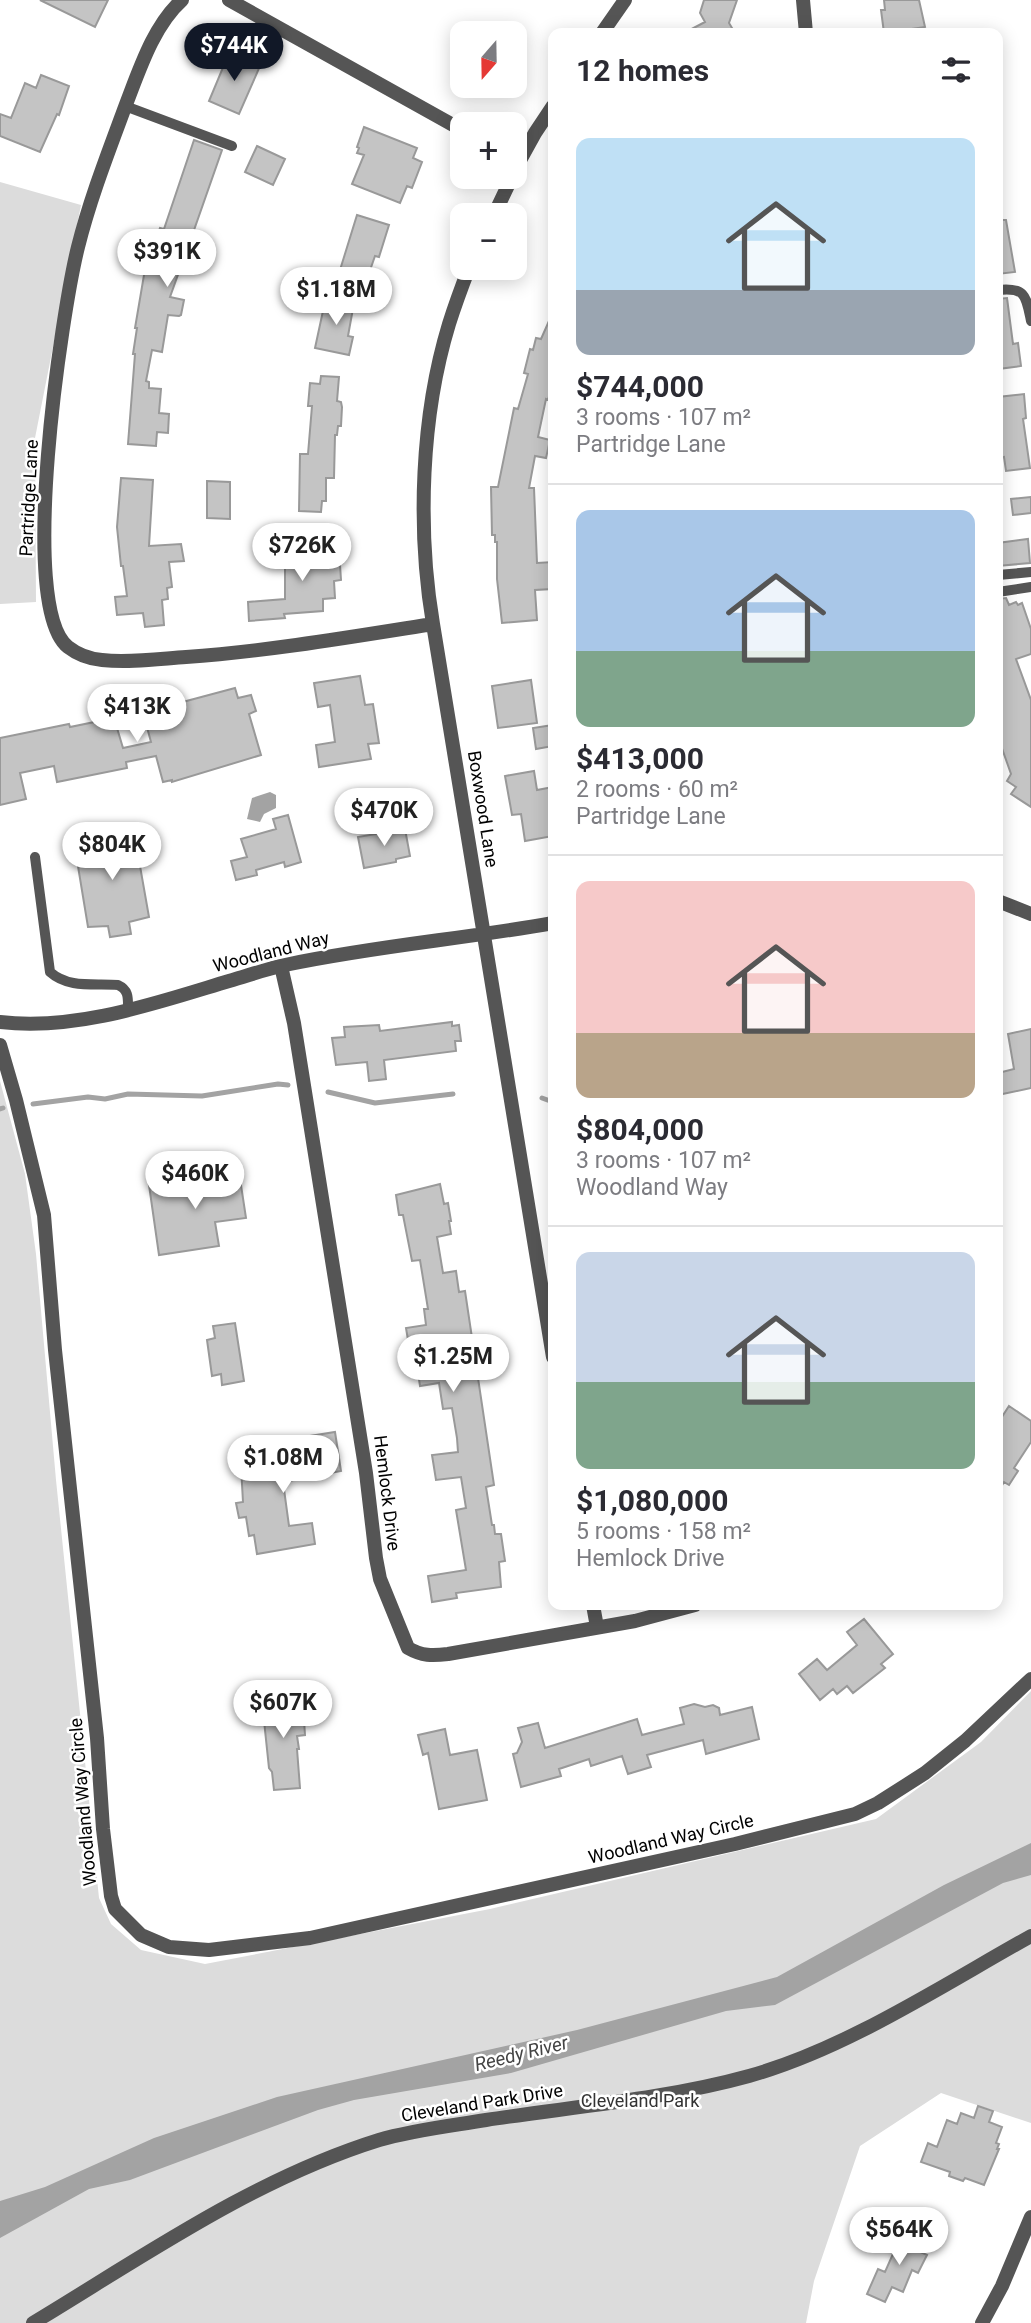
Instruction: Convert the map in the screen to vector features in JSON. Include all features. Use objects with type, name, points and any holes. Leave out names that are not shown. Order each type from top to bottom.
[{"type":"street","name":"Partridge Lane","points":[[182,0],[168,15],[150,48],[125,106],[90,203],[78,249],[61,342],[44,525],[46,585],[51,618],[66,646],[81,655],[100,660],[127,661],[226,653],[433,624]]},
{"type":"street","points":[[229,0],[450,123]]},
{"type":"street","points":[[605,28],[625,0]]},
{"type":"street","points":[[803,0],[806,28]]},
{"type":"street","points":[[527,147],[548,114]]},
{"type":"street","name":"Boxwood Lane","points":[[465,280],[449,325],[433,395],[427,446],[426,566],[433,624],[548,1326]]},
{"type":"street","points":[[1003,903],[1031,914]]},
{"type":"street","name":"Woodland Way","points":[[0,1023],[24,1025],[93,1018],[281,966],[339,954],[484,936],[548,924]]},
{"type":"street","name":"Hemlock Drive","points":[[281,966],[294,1023],[366,1473],[376,1558],[380,1579],[408,1648],[418,1654],[439,1655],[635,1620],[675,1610]]},
{"type":"street","name":"Woodland Way Circle","points":[[0,1045],[44,1215],[55,1350],[96,1724],[103,1829],[111,1896],[115,1909],[141,1935],[169,1947],[209,1950],[310,1938],[669,1859],[844,1816],[878,1803],[925,1773],[965,1741],[1031,1679]]},
{"type":"street","points":[[594,1610],[597,1627]]},
{"type":"street","name":"Cleveland Park Drive","points":[[33,2323],[225,2207],[331,2157],[381,2140],[443,2127],[693,2089],[759,2073],[820,2050],[852,2034],[1031,1936]]},
{"type":"street","points":[[982,2323],[1002,2286],[1031,2217]]},
{"type":"lane","points":[[125,106],[232,146]]},
{"type":"lane","points":[[1003,290],[1021,292],[1027,299],[1031,321]]},
{"type":"lane","points":[[1003,575],[1031,572]]},
{"type":"lane","points":[[1003,591],[1031,586]]},
{"type":"lane","points":[[35,857],[50,972],[57,979],[75,984],[118,985],[128,994],[128,1009]]},
{"type":"green space","points":[[0,182],[81,205],[35,438],[36,602],[0,604]]},
{"type":"green space","name":"Cleveland Park","points":[[0,1081],[25,1174],[36,1254],[99,1898],[111,1924],[141,1950],[205,1964],[490,1909],[876,1819],[981,1742],[1031,1691],[1031,2123],[941,2093],[860,2146],[814,2281],[806,2323],[0,2323]]},
{"type":"water","points":[[270,792],[276,795],[276,808],[264,814],[260,822],[247,819],[252,798]]},
{"type":"water","name":"Reedy River","points":[[1031,1843],[1031,1875],[1003,1883],[775,2005],[726,2011],[511,2073],[354,2100],[318,2110],[130,2180],[89,2189],[0,2238],[0,2201],[45,2187],[154,2138],[277,2097],[577,2030],[777,1977],[944,1885]]},
{"type":"building","points":[[40,0],[108,0],[95,27]]},
{"type":"building","points":[[704,0],[737,0],[729,23],[732,28],[694,28],[705,22],[700,13]]},
{"type":"building","points":[[884,0],[919,0],[925,27],[883,28],[881,10],[885,10]]},
{"type":"building","points":[[229,53],[260,66],[239,114],[209,101]]},
{"type":"building","points":[[41,75],[69,86],[59,115],[57,114],[40,152],[0,136],[0,114],[11,118],[25,83],[36,88]]},
{"type":"building","points":[[364,127],[417,148],[413,158],[422,162],[412,188],[407,186],[400,203],[352,184],[364,155],[357,153],[357,147]]},
{"type":"building","points":[[194,140],[222,150],[193,233],[205,238],[196,262],[184,258],[170,297],[184,300],[181,315],[168,315],[162,352],[152,350],[146,381],[149,382],[149,388],[161,389],[159,413],[169,414],[168,433],[157,432],[156,446],[128,444],[135,328],[144,275],[160,228],[164,229]]},
{"type":"building","points":[[257,146],[285,159],[273,185],[245,172]]},
{"type":"building","points":[[357,215],[389,225],[379,257],[375,256],[367,279],[340,270]]},
{"type":"building","points":[[1003,220],[1006,220],[1015,272],[1003,273]]},
{"type":"building","points":[[326,297],[354,303],[348,336],[353,337],[349,355],[315,348]]},
{"type":"building","points":[[1003,298],[1007,298],[1013,344],[1018,343],[1021,366],[1003,368]]},
{"type":"building","points":[[548,323],[548,400],[546,399],[538,437],[548,440],[548,449],[546,458],[535,456],[529,488],[534,488],[537,563],[548,562],[548,589],[535,590],[537,620],[502,623],[497,579],[497,542],[495,535],[492,535],[491,487],[498,487],[514,408],[518,409],[528,374],[524,373],[530,349],[533,350],[536,338],[541,339]]},
{"type":"building","points":[[321,376],[339,377],[337,401],[341,402],[342,407],[341,426],[338,426],[335,435],[334,478],[326,478],[326,501],[322,501],[321,512],[299,511],[300,454],[308,454],[312,406],[308,406],[310,383],[320,384]]},
{"type":"building","points":[[1024,394],[1026,418],[1023,419],[1030,468],[1006,471],[1003,457],[1003,396]]},
{"type":"building","points":[[121,478],[153,480],[149,546],[181,544],[184,561],[169,562],[172,587],[167,588],[168,599],[162,600],[164,625],[145,627],[143,613],[117,615],[115,597],[127,596],[117,527]]},
{"type":"building","points":[[207,481],[230,482],[230,519],[207,518]]},
{"type":"building","points":[[1031,497],[1031,513],[1013,515],[1011,499]]},
{"type":"building","points":[[1028,539],[1030,563],[1003,566],[1003,542]]},
{"type":"building","points":[[332,543],[333,565],[340,565],[341,580],[334,581],[335,598],[323,599],[323,611],[284,614],[285,618],[249,621],[248,602],[285,599],[285,546]]},
{"type":"building","points":[[1003,598],[1006,598],[1009,605],[1022,603],[1031,629],[1031,654],[1016,659],[1031,700],[1031,807],[1011,794],[1016,787],[1007,781],[1011,774],[1003,751]]},
{"type":"building","points":[[360,676],[365,705],[373,704],[379,743],[368,744],[371,759],[319,767],[316,745],[335,742],[330,705],[318,707],[314,683]]},
{"type":"building","points":[[531,680],[537,723],[498,728],[492,686]]},
{"type":"building","points":[[235,688],[238,698],[251,695],[256,711],[249,714],[261,755],[172,782],[163,782],[156,756],[126,762],[127,768],[57,782],[54,766],[20,773],[26,799],[0,805],[0,738],[114,718],[123,748],[151,742],[145,720],[166,714],[164,707]]},
{"type":"building","points":[[548,726],[548,747],[536,749],[533,728]]},
{"type":"building","points":[[534,771],[537,790],[548,788],[548,837],[525,841],[521,814],[512,815],[505,776]]},
{"type":"building","points":[[288,815],[301,862],[285,867],[284,862],[256,870],[257,875],[236,880],[231,861],[247,857],[241,839],[276,829],[273,819]]},
{"type":"building","points":[[405,829],[410,856],[396,859],[396,862],[364,868],[358,837]]},
{"type":"building","points":[[134,832],[149,917],[129,922],[131,934],[110,937],[108,926],[88,927],[74,842]]},
{"type":"building","points":[[452,1022],[452,1026],[459,1025],[461,1041],[455,1041],[456,1051],[384,1060],[386,1079],[369,1081],[367,1062],[336,1065],[332,1038],[345,1037],[344,1027],[379,1025],[380,1031]]},
{"type":"building","points":[[1031,1029],[1031,1088],[1003,1094],[1003,1072],[1014,1069],[1008,1034]]},
{"type":"building","points":[[239,1172],[246,1218],[215,1222],[219,1246],[159,1255],[149,1185]]},
{"type":"building","points":[[440,1184],[444,1204],[448,1203],[451,1221],[451,1234],[437,1237],[443,1273],[456,1271],[459,1292],[465,1291],[494,1485],[486,1487],[492,1525],[495,1534],[501,1534],[505,1561],[499,1562],[501,1587],[456,1593],[457,1598],[432,1602],[428,1576],[466,1570],[456,1510],[466,1508],[461,1477],[436,1480],[432,1455],[458,1452],[457,1438],[452,1408],[443,1409],[439,1383],[420,1386],[414,1345],[409,1346],[406,1328],[426,1325],[424,1309],[428,1309],[420,1260],[412,1261],[396,1195]]},
{"type":"building","points":[[235,1323],[244,1381],[222,1385],[221,1374],[212,1376],[207,1340],[215,1338],[213,1326]]},
{"type":"building","points":[[1009,1406],[1031,1421],[1031,1442],[1014,1468],[1018,1471],[1009,1485],[1003,1484],[1003,1415]]},
{"type":"building","points":[[335,1432],[341,1471],[283,1482],[289,1526],[312,1523],[315,1544],[257,1554],[254,1535],[249,1536],[246,1517],[239,1518],[236,1503],[243,1502],[241,1466],[262,1463],[262,1468],[307,1461],[303,1437]]},
{"type":"building","points":[[864,1619],[893,1654],[881,1664],[885,1668],[853,1693],[847,1686],[837,1694],[833,1689],[820,1700],[799,1674],[817,1659],[827,1670],[857,1645],[847,1632]]},
{"type":"building","points":[[288,1689],[290,1706],[294,1706],[295,1720],[304,1720],[305,1735],[297,1736],[300,1788],[274,1790],[263,1711],[267,1710],[266,1691]]},
{"type":"building","points":[[694,1704],[705,1707],[713,1705],[719,1708],[720,1715],[752,1707],[759,1739],[706,1754],[703,1740],[647,1755],[651,1767],[628,1774],[622,1756],[591,1766],[589,1759],[559,1769],[561,1776],[521,1787],[513,1754],[517,1753],[522,1742],[518,1728],[538,1723],[545,1748],[637,1719],[642,1735],[684,1724],[680,1708]]},
{"type":"building","points":[[445,1729],[450,1755],[477,1750],[487,1800],[439,1809],[428,1753],[423,1755],[418,1735]]},
{"type":"building","points":[[978,2106],[993,2111],[989,2122],[1002,2127],[996,2143],[999,2144],[999,2149],[984,2185],[949,2176],[950,2172],[921,2162],[928,2143],[937,2147],[947,2120],[957,2124],[961,2113],[974,2118]]},
{"type":"building","points":[[904,2229],[922,2237],[916,2250],[927,2255],[918,2273],[912,2270],[903,2292],[892,2287],[885,2302],[867,2294],[878,2269],[885,2272]]},
{"type":"waterway","points":[[33,1104],[88,1097],[105,1099],[128,1094],[202,1096],[278,1084],[288,1085]]},
{"type":"waterway","points":[[328,1092],[375,1103],[453,1094]]},
{"type":"waterway","points":[[542,1098],[548,1100]]}]
